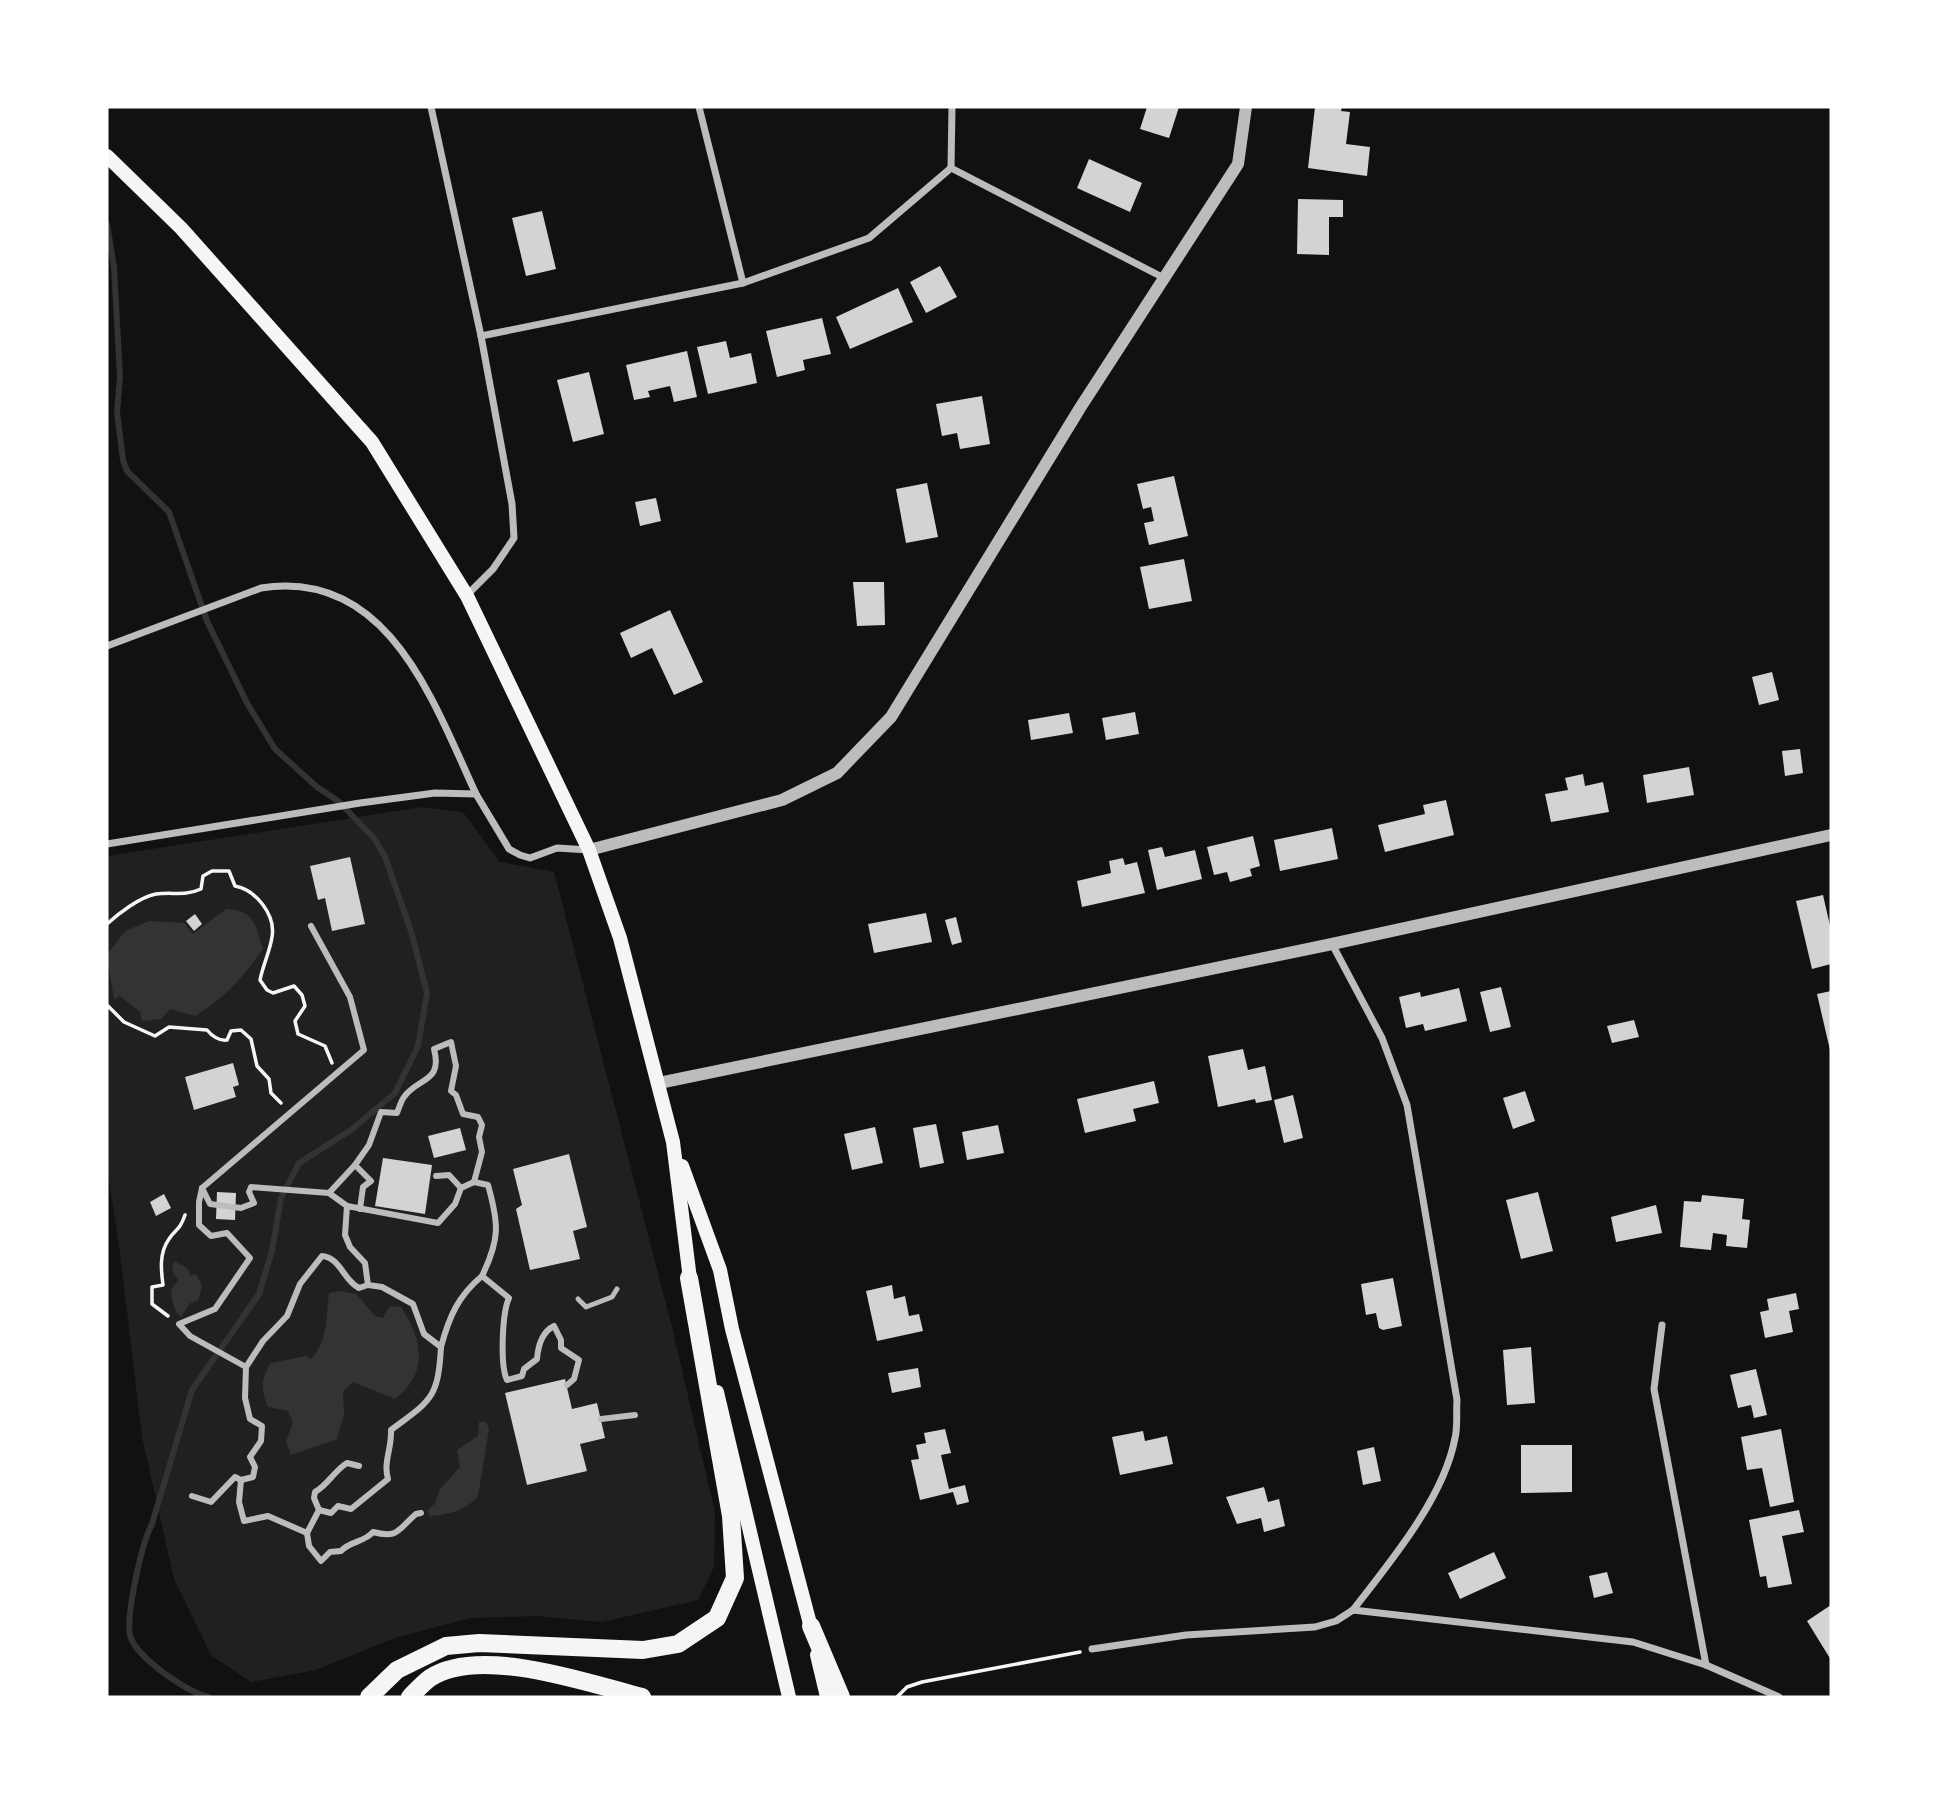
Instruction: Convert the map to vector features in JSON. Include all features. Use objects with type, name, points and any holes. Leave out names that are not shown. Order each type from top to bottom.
[{"type":"main road","points":[[107,156],[181,228],[372,442],[467,596],[589,850],[620,938],[673,1142],[689,1278],[731,1516],[735,1578],[717,1618],[678,1644],[643,1650],[479,1643],[446,1646],[397,1670],[369,1697]]},
{"type":"main road","points":[[673,1142],[720,1270],[732,1329],[811,1626],[827,1697]]},
{"type":"main road","points":[[689,1278],[789,1697]]},
{"type":"main road","points":[[811,1626],[841,1697]]},
{"type":"main road","points":[[410,1697],[430,1677],[471,1664],[540,1670],[642,1697]]},
{"type":"street","points":[[431,107],[481,336],[512,503],[514,538],[493,569],[467,596]]},
{"type":"street","points":[[699,107],[743,283]]},
{"type":"street","points":[[481,336],[743,283],[869,238],[951,168],[952,107]]},
{"type":"street","points":[[107,646],[231,596],[286,584],[313,586],[347,598],[378,623],[400,648],[422,683],[477,794],[509,849],[530,858],[557,848],[589,850],[782,800],[837,773],[891,717],[1080,408],[1238,164],[1246,107]]},
{"type":"street","points":[[951,168],[1164,278]]},
{"type":"street","points":[[107,844],[360,803],[435,793],[477,794]]},
{"type":"street","points":[[659,1083],[1332,944],[1831,835]]},
{"type":"street","points":[[246,1367],[190,1336],[179,1324],[215,1309],[250,1258],[227,1233],[211,1236],[200,1225],[199,1202],[202,1188],[292,1115],[364,1050],[363,1037],[346,986],[311,926]]},
{"type":"street","points":[[1092,1649],[1186,1635],[1315,1627],[1336,1621],[1353,1610],[1408,1534],[1443,1478],[1455,1438],[1457,1400],[1407,1105],[1382,1038],[1332,944]]},
{"type":"street","points":[[329,1193],[339,1179],[355,1166],[369,1145],[381,1112],[397,1112],[405,1095],[427,1081],[435,1070],[437,1060],[434,1049],[451,1042],[456,1066],[451,1091],[456,1095],[463,1114],[478,1118],[482,1125],[479,1137],[482,1152],[474,1182]]},
{"type":"street","points":[[355,1166],[371,1181],[363,1187],[360,1209]]},
{"type":"street","points":[[436,1176],[449,1175],[461,1188]]},
{"type":"street","points":[[202,1188],[210,1204],[240,1208],[254,1203],[249,1192],[251,1187],[270,1187],[329,1193],[347,1206],[438,1223],[455,1204],[461,1188],[474,1182],[488,1185],[498,1222],[494,1252],[482,1276],[458,1299],[450,1315],[441,1347],[440,1378],[433,1395],[417,1413],[391,1430],[392,1445],[384,1468],[388,1479],[351,1509],[338,1506],[331,1513],[320,1510],[314,1499],[316,1492],[324,1487],[334,1472],[348,1463],[359,1466]]},
{"type":"street","points":[[347,1206],[345,1235],[350,1247],[365,1263],[368,1285]]},
{"type":"street","points":[[192,1496],[211,1502],[235,1477],[241,1480],[253,1477],[255,1467],[250,1457],[261,1441],[262,1426],[250,1419],[246,1367],[263,1341],[288,1316],[300,1284],[322,1256],[337,1263],[350,1283],[359,1288],[368,1285],[382,1287],[412,1304],[424,1334],[441,1347]]},
{"type":"street","points":[[482,1276],[509,1298],[504,1308],[502,1370],[507,1380],[522,1376],[524,1369],[537,1359],[541,1340],[547,1330],[554,1326],[561,1340],[561,1348],[579,1360],[574,1379],[567,1385]]},
{"type":"street","points":[[1662,1325],[1654,1389],[1706,1665]]},
{"type":"street","points":[[601,1419],[635,1415]]},
{"type":"street","points":[[241,1480],[239,1502],[244,1521],[268,1516],[307,1533]]},
{"type":"street","points":[[320,1510],[307,1533],[309,1546],[321,1561],[330,1552],[341,1551],[347,1544],[369,1537],[373,1532],[385,1535],[397,1533],[416,1514],[421,1513]]},
{"type":"street","points":[[1353,1610],[1633,1642],[1706,1665],[1779,1697]]},
{"type":"lane","points":[[578,1299],[586,1307],[612,1297],[617,1289]]},
{"type":"path","points":[[107,923],[123,910],[156,894],[176,896],[197,891],[201,889],[203,876],[212,871],[229,871],[235,886],[252,892],[272,922],[273,936],[260,981],[273,993],[294,986],[302,995],[305,1006],[295,1021],[298,1034],[325,1046],[338,1074]]},
{"type":"path","points":[[107,1006],[124,1022],[155,1036],[169,1027],[207,1030],[212,1037],[222,1041],[228,1040],[231,1031],[241,1030],[251,1039],[257,1066],[269,1079],[271,1093],[292,1115]]},
{"type":"path","points":[[179,1324],[152,1304],[152,1287],[163,1285],[160,1262],[169,1238],[179,1231],[186,1212],[199,1202]]},
{"type":"path","points":[[897,1697],[907,1687],[922,1682],[1092,1649]]},
{"type":"shaded area","points":[[422,807],[463,812],[500,862],[554,872],[673,1331],[715,1513],[714,1567],[698,1600],[602,1622],[537,1616],[471,1618],[394,1638],[316,1670],[251,1682],[211,1655],[174,1579],[142,1437],[107,1169],[107,856]]},
{"type":"shaded area","points":[[226,909],[249,916],[263,949],[224,995],[195,1016],[170,1009],[161,1019],[142,1021],[140,1012],[120,996],[114,1000],[107,955],[125,931],[149,921],[184,923],[193,934]]},
{"type":"shaded area","points":[[174,1261],[187,1268],[191,1276],[196,1274],[202,1286],[198,1300],[189,1304],[181,1317],[175,1308],[171,1289],[178,1280],[172,1270]]},
{"type":"shaded area","points":[[339,1291],[356,1294],[375,1316],[383,1318],[390,1306],[401,1307],[418,1344],[418,1367],[406,1389],[395,1399],[353,1382],[343,1391],[344,1415],[337,1439],[291,1455],[286,1441],[293,1423],[288,1411],[268,1407],[263,1379],[271,1363],[306,1356],[311,1359],[321,1344],[329,1293]]},
{"type":"shaded area","points":[[479,1422],[486,1422],[489,1429],[478,1496],[457,1511],[430,1516],[427,1511],[435,1503],[440,1489],[460,1467],[457,1450],[478,1436]]},
{"type":"building","points":[[1147,107],[1179,107],[1169,138],[1140,129]]},
{"type":"building","points":[[1315,107],[1342,107],[1341,111],[1350,112],[1346,144],[1370,147],[1367,176],[1308,168]]},
{"type":"building","points":[[1089,159],[1142,183],[1130,212],[1077,188]]},
{"type":"building","points":[[1298,199],[1343,200],[1343,217],[1329,217],[1329,255],[1297,254]]},
{"type":"building","points":[[542,211],[556,269],[526,276],[512,218]]},
{"type":"building","points":[[940,266],[957,297],[926,313],[910,282]]},
{"type":"building","points":[[898,288],[913,322],[850,349],[836,317]]},
{"type":"building","points":[[822,318],[831,354],[803,360],[805,370],[777,377],[766,331]]},
{"type":"building","points":[[726,341],[730,358],[751,353],[757,383],[708,394],[697,347]]},
{"type":"building","points":[[687,351],[697,397],[674,402],[670,386],[648,391],[650,397],[634,400],[626,365]]},
{"type":"building","points":[[589,372],[604,434],[573,442],[557,380]]},
{"type":"building","points":[[982,396],[990,444],[960,449],[957,433],[942,436],[936,404]]},
{"type":"building","points":[[1174,476],[1188,536],[1149,545],[1144,523],[1154,521],[1151,507],[1143,509],[1137,484]]},
{"type":"building","points":[[927,483],[938,537],[906,543],[896,489]]},
{"type":"building","points":[[656,498],[661,521],[640,526],[635,502]]},
{"type":"building","points":[[1184,559],[1192,601],[1149,609],[1140,567]]},
{"type":"building","points":[[853,582],[884,582],[885,625],[857,626]]},
{"type":"building","points":[[670,610],[703,682],[674,695],[652,648],[631,658],[620,633]]},
{"type":"building","points":[[1772,672],[1779,700],[1759,705],[1752,677]]},
{"type":"building","points":[[1135,712],[1139,734],[1106,740],[1102,718]]},
{"type":"building","points":[[1069,713],[1073,733],[1031,740],[1028,720]]},
{"type":"building","points":[[1800,749],[1803,773],[1785,776],[1782,751]]},
{"type":"building","points":[[1689,767],[1694,795],[1647,803],[1643,775]]},
{"type":"building","points":[[1583,774],[1585,786],[1603,782],[1609,812],[1551,822],[1545,794],[1568,790],[1565,778]]},
{"type":"building","points":[[1446,800],[1454,835],[1385,852],[1378,825],[1425,814],[1423,805]]},
{"type":"building","points":[[1332,828],[1338,859],[1280,871],[1274,840]]},
{"type":"building","points":[[1253,836],[1260,866],[1250,869],[1252,876],[1230,882],[1227,872],[1214,875],[1207,847]]},
{"type":"building","points":[[1162,847],[1165,857],[1195,850],[1202,879],[1157,890],[1148,850]]},
{"type":"building","points":[[350,857],[365,924],[332,931],[325,898],[318,900],[310,866]]},
{"type":"building","points":[[1123,858],[1125,865],[1137,862],[1145,893],[1082,907],[1077,881],[1111,873],[1109,861]]},
{"type":"building","points":[[1823,895],[1831,930],[1831,964],[1812,969],[1796,901]]},
{"type":"building","points":[[926,913],[932,942],[874,953],[868,924]]},
{"type":"building","points":[[195,914],[202,924],[194,931],[186,921]]},
{"type":"building","points":[[956,917],[962,942],[952,945],[945,920]]},
{"type":"building","points":[[1501,987],[1511,1027],[1490,1032],[1480,992]]},
{"type":"building","points":[[1459,988],[1467,1021],[1425,1031],[1423,1024],[1406,1028],[1399,997],[1420,992],[1421,997]]},
{"type":"building","points":[[1831,991],[1831,1050],[1830,1050],[1817,994]]},
{"type":"building","points":[[1634,1020],[1639,1037],[1612,1043],[1607,1026]]},
{"type":"building","points":[[1243,1049],[1248,1070],[1265,1066],[1272,1100],[1256,1103],[1255,1099],[1218,1107],[1208,1056]]},
{"type":"building","points":[[233,1063],[239,1085],[233,1087],[236,1097],[194,1110],[185,1077]]},
{"type":"building","points":[[1154,1081],[1159,1103],[1133,1109],[1136,1121],[1085,1133],[1077,1099]]},
{"type":"building","points":[[1525,1091],[1535,1121],[1513,1129],[1503,1098]]},
{"type":"building","points":[[1293,1095],[1303,1138],[1284,1143],[1274,1100]]},
{"type":"building","points":[[936,1124],[944,1163],[920,1168],[913,1128]]},
{"type":"building","points":[[998,1125],[1004,1153],[967,1160],[962,1132]]},
{"type":"building","points":[[875,1127],[883,1163],[852,1170],[844,1134]]},
{"type":"building","points":[[460,1128],[466,1150],[434,1158],[428,1136]]},
{"type":"building","points":[[569,1154],[587,1227],[573,1231],[580,1259],[530,1270],[516,1209],[522,1205],[513,1169]]},
{"type":"building","points":[[383,1158],[432,1165],[425,1214],[375,1206]]},
{"type":"building","points":[[217,1192],[236,1193],[235,1220],[216,1219]]},
{"type":"building","points":[[1538,1192],[1553,1251],[1521,1259],[1506,1200]]},
{"type":"building","points":[[164,1194],[171,1208],[156,1216],[150,1202]]},
{"type":"building","points":[[1702,1195],[1744,1199],[1742,1219],[1750,1220],[1747,1248],[1726,1246],[1727,1235],[1713,1233],[1711,1250],[1680,1247],[1684,1201],[1701,1202]]},
{"type":"building","points":[[1656,1205],[1662,1233],[1616,1242],[1611,1217]]},
{"type":"building","points":[[1393,1278],[1402,1326],[1383,1330],[1379,1328],[1376,1313],[1366,1315],[1361,1284]]},
{"type":"building","points":[[892,1285],[894,1299],[905,1296],[909,1316],[919,1314],[923,1331],[877,1341],[866,1291]]},
{"type":"building","points":[[1796,1293],[1799,1309],[1789,1311],[1793,1332],[1765,1338],[1760,1312],[1769,1310],[1767,1299]]},
{"type":"building","points":[[1531,1347],[1535,1403],[1507,1405],[1503,1350]]},
{"type":"building","points":[[918,1368],[921,1387],[892,1393],[888,1373]]},
{"type":"building","points":[[1756,1369],[1767,1415],[1754,1418],[1751,1405],[1738,1408],[1730,1375]]},
{"type":"building","points":[[565,1379],[572,1409],[597,1403],[605,1438],[580,1444],[587,1471],[527,1485],[505,1393]]},
{"type":"building","points":[[945,1429],[951,1453],[941,1455],[949,1489],[965,1485],[969,1502],[957,1505],[953,1492],[920,1500],[911,1460],[919,1459],[916,1445],[926,1443],[924,1433]]},
{"type":"building","points":[[1781,1429],[1794,1502],[1770,1507],[1762,1468],[1747,1470],[1741,1437]]},
{"type":"building","points":[[1143,1431],[1145,1441],[1167,1436],[1173,1464],[1120,1475],[1112,1437]]},
{"type":"building","points":[[1521,1445],[1572,1445],[1572,1492],[1521,1493]]},
{"type":"building","points":[[1374,1447],[1381,1481],[1363,1485],[1357,1451]]},
{"type":"building","points":[[1264,1487],[1268,1502],[1279,1499],[1285,1526],[1264,1532],[1261,1518],[1237,1524],[1226,1497]]},
{"type":"building","points":[[1799,1510],[1804,1532],[1782,1536],[1792,1584],[1768,1588],[1766,1576],[1760,1577],[1749,1520]]},
{"type":"building","points":[[1494,1552],[1506,1578],[1460,1599],[1448,1573]]},
{"type":"building","points":[[1607,1572],[1613,1593],[1594,1598],[1589,1576]]},
{"type":"building","points":[[1831,1605],[1831,1660],[1807,1621]]},
{"type":"waterway","points":[[107,224],[114,267],[120,377],[117,412],[123,460],[127,471],[169,512],[207,621],[247,703],[275,749],[317,787],[338,801],[374,838],[385,857],[411,931],[427,993],[418,1046],[395,1093],[351,1130],[299,1163],[281,1198],[272,1251],[259,1294],[192,1390],[140,1561],[129,1625],[134,1644],[151,1663],[176,1682],[209,1697]]}]
